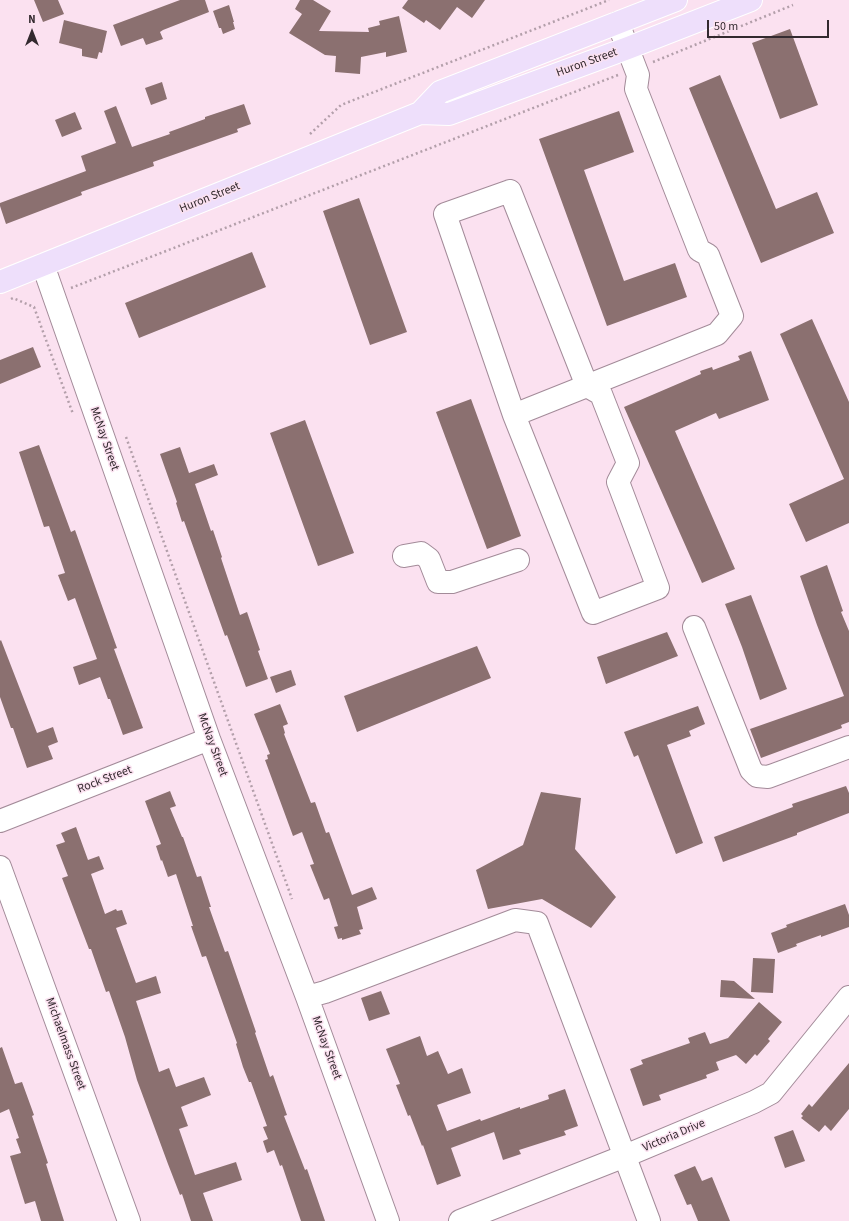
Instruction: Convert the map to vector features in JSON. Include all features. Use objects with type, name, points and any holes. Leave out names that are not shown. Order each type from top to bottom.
[{"type":"main road","name":"Huron Street","points":[[420,113],[440,92],[676,0]]},
{"type":"main road","name":"Huron Street","points":[[0,282],[43,266],[420,113],[449,114],[628,48],[752,0]]},
{"type":"street","points":[[514,415],[717,334],[732,316],[708,256],[699,250],[636,89],[636,71],[618,23]]},
{"type":"street","points":[[510,191],[587,386],[601,394],[628,463],[618,482],[658,588],[593,613],[514,415],[445,214],[510,191]]},
{"type":"street","name":"McNay Street","points":[[43,266],[209,739],[307,997],[388,1221]]},
{"type":"street","points":[[404,556],[421,553],[429,559],[438,582],[452,582],[518,560]]},
{"type":"street","points":[[694,627],[751,770],[757,776],[768,777],[849,747]]},
{"type":"street","name":"Rock Street","points":[[0,821],[209,739]]},
{"type":"street","name":"Michaelmass Street","points":[[0,867],[129,1221]]},
{"type":"street","points":[[307,997],[324,992],[515,920],[537,923],[626,1156],[649,1221]]},
{"type":"street","name":"Victoria Drive","points":[[460,1221],[626,1156],[754,1102],[771,1093],[849,996]]},
{"type":"path","points":[[310,134],[341,105],[608,0]]},
{"type":"path","points":[[69,288],[636,71],[792,5]]},
{"type":"path","points":[[126,437],[293,903]]},
{"type":"building","points":[[34,0],[58,0],[64,14],[43,22]]},
{"type":"building","points":[[180,0],[205,0],[209,12],[163,30],[160,32],[163,39],[146,45],[143,38],[121,46],[113,25]]},
{"type":"building","points":[[300,0],[313,0],[331,11],[319,31],[369,32],[368,28],[380,25],[379,21],[399,16],[407,52],[386,57],[386,52],[361,57],[360,74],[335,72],[336,56],[325,55],[289,33],[302,14],[295,9]]},
{"type":"building","points":[[408,0],[485,0],[472,18],[457,7],[440,30],[426,20],[424,23],[402,8]]},
{"type":"building","points":[[229,5],[235,29],[223,34],[221,28],[219,28],[213,11]]},
{"type":"building","points":[[64,20],[107,31],[102,53],[99,52],[97,59],[82,56],[82,49],[59,43]]},
{"type":"building","points":[[790,29],[818,105],[780,119],[752,43]]},
{"type":"building","points":[[720,75],[776,209],[817,192],[834,233],[761,263],[689,88]]},
{"type":"building","points":[[162,82],[167,99],[151,105],[145,88]]},
{"type":"building","points":[[244,104],[251,124],[237,129],[238,132],[153,162],[154,166],[81,192],[82,195],[6,224],[0,203],[86,171],[81,156],[116,143],[104,111],[116,106],[132,147],[170,134],[169,132],[205,119],[205,117]]},
{"type":"building","points":[[619,111],[634,152],[584,170],[624,281],[675,263],[687,297],[607,326],[539,139]]},
{"type":"building","points":[[75,112],[82,129],[62,137],[55,120]]},
{"type":"building","points":[[359,198],[407,332],[370,345],[323,211]]},
{"type":"building","points":[[252,252],[266,287],[139,338],[125,303]]},
{"type":"building","points":[[812,319],[849,402],[849,523],[806,542],[789,504],[844,479],[780,334]]},
{"type":"building","points":[[33,347],[41,367],[0,384],[0,360]]},
{"type":"building","points":[[751,351],[769,400],[719,419],[716,413],[675,431],[735,569],[702,583],[624,407],[701,374],[700,371],[712,367],[713,370],[740,360],[738,356]]},
{"type":"building","points":[[471,399],[521,536],[487,549],[436,412]]},
{"type":"building","points":[[305,420],[354,553],[318,566],[270,433]]},
{"type":"building","points":[[39,445],[71,532],[75,530],[117,648],[114,649],[143,728],[123,735],[100,677],[79,685],[73,667],[97,659],[75,598],[68,601],[58,575],[65,573],[49,526],[44,527],[19,452]]},
{"type":"building","points":[[180,447],[189,473],[214,464],[218,475],[195,484],[211,531],[213,530],[240,615],[247,612],[268,679],[246,687],[227,635],[225,636],[184,521],[182,522],[176,503],[177,502],[160,454]]},
{"type":"building","points":[[827,565],[843,611],[841,612],[849,631],[849,722],[841,725],[842,728],[761,758],[750,729],[844,696],[800,576]]},
{"type":"building","points":[[751,595],[787,689],[760,700],[742,647],[725,604]]},
{"type":"building","points":[[667,632],[678,656],[606,684],[597,657]]},
{"type":"building","points":[[1,640],[37,733],[53,727],[58,742],[48,746],[53,759],[27,768],[0,697]]},
{"type":"building","points":[[477,646],[491,678],[357,732],[344,696]]},
{"type":"building","points":[[291,670],[296,685],[276,693],[270,677]]},
{"type":"building","points":[[280,704],[288,724],[283,726],[284,734],[311,803],[315,802],[326,833],[329,832],[352,895],[372,887],[377,899],[357,907],[363,929],[359,930],[361,934],[342,940],[342,938],[338,939],[334,927],[338,926],[329,898],[324,900],[310,865],[314,864],[302,832],[293,836],[265,760],[268,759],[267,755],[270,754],[254,714]]},
{"type":"building","points":[[698,706],[705,724],[689,731],[691,736],[667,745],[703,843],[676,854],[638,755],[634,757],[624,732]]},
{"type":"building","points":[[846,786],[849,793],[849,813],[797,833],[797,835],[723,862],[714,837],[793,807],[792,804]]},
{"type":"building","points":[[170,791],[176,806],[170,808],[183,837],[197,877],[201,876],[211,907],[209,907],[225,952],[228,951],[270,1077],[273,1075],[287,1115],[284,1116],[305,1170],[307,1169],[325,1221],[301,1221],[282,1165],[280,1166],[274,1150],[267,1153],[263,1141],[268,1139],[263,1127],[267,1126],[251,1082],[249,1082],[243,1067],[236,1044],[237,1043],[206,956],[202,957],[191,926],[193,926],[176,874],[168,877],[162,860],[161,861],[156,846],[161,844],[145,801]]},
{"type":"building","points":[[541,792],[581,798],[575,849],[616,897],[591,928],[542,899],[488,909],[476,870],[523,845]]},
{"type":"building","points":[[76,827],[88,860],[99,856],[104,869],[91,874],[105,914],[116,909],[117,911],[122,910],[127,924],[116,928],[136,983],[156,976],[161,993],[136,1001],[159,1072],[169,1068],[176,1087],[204,1077],[211,1095],[181,1107],[188,1126],[179,1129],[195,1175],[236,1162],[242,1180],[203,1193],[213,1221],[191,1221],[182,1194],[180,1195],[137,1080],[125,1037],[109,991],[106,992],[91,949],[89,949],[62,878],[68,876],[56,845],[65,842],[61,833]]},
{"type":"building","points":[[845,904],[849,915],[849,927],[796,944],[797,946],[778,953],[771,933],[787,927],[786,925]]},
{"type":"building","points":[[753,958],[775,959],[773,993],[751,992]]},
{"type":"building","points":[[721,980],[734,981],[755,999],[720,997]]},
{"type":"building","points":[[381,991],[390,1014],[369,1021],[361,998]]},
{"type":"building","points":[[759,1002],[782,1022],[768,1039],[770,1041],[757,1056],[755,1054],[746,1064],[736,1055],[716,1062],[719,1070],[706,1075],[707,1078],[659,1095],[661,1100],[643,1106],[630,1069],[643,1064],[641,1060],[690,1043],[688,1038],[705,1032],[710,1044],[728,1038]]},
{"type":"building","points":[[420,1036],[427,1056],[438,1051],[448,1074],[462,1068],[471,1093],[437,1105],[447,1131],[480,1119],[481,1121],[520,1107],[520,1109],[549,1099],[548,1095],[565,1089],[578,1126],[564,1131],[566,1135],[519,1150],[521,1154],[503,1160],[494,1132],[451,1148],[461,1176],[437,1185],[423,1145],[422,1146],[410,1115],[408,1116],[396,1085],[400,1084],[386,1049]]},
{"type":"building","points":[[2,1047],[15,1084],[22,1082],[34,1115],[32,1116],[48,1163],[46,1164],[64,1221],[41,1221],[35,1201],[25,1204],[10,1156],[21,1153],[16,1139],[19,1138],[9,1109],[0,1113],[0,1048]]},
{"type":"building","points":[[849,1063],[849,1109],[831,1131],[825,1125],[819,1132],[801,1118],[803,1116],[801,1114],[809,1104],[812,1107]]},
{"type":"building","points":[[793,1130],[805,1161],[785,1168],[774,1137]]},
{"type":"building","points":[[695,1166],[702,1181],[712,1177],[730,1221],[698,1221],[691,1204],[687,1205],[674,1175]]}]
